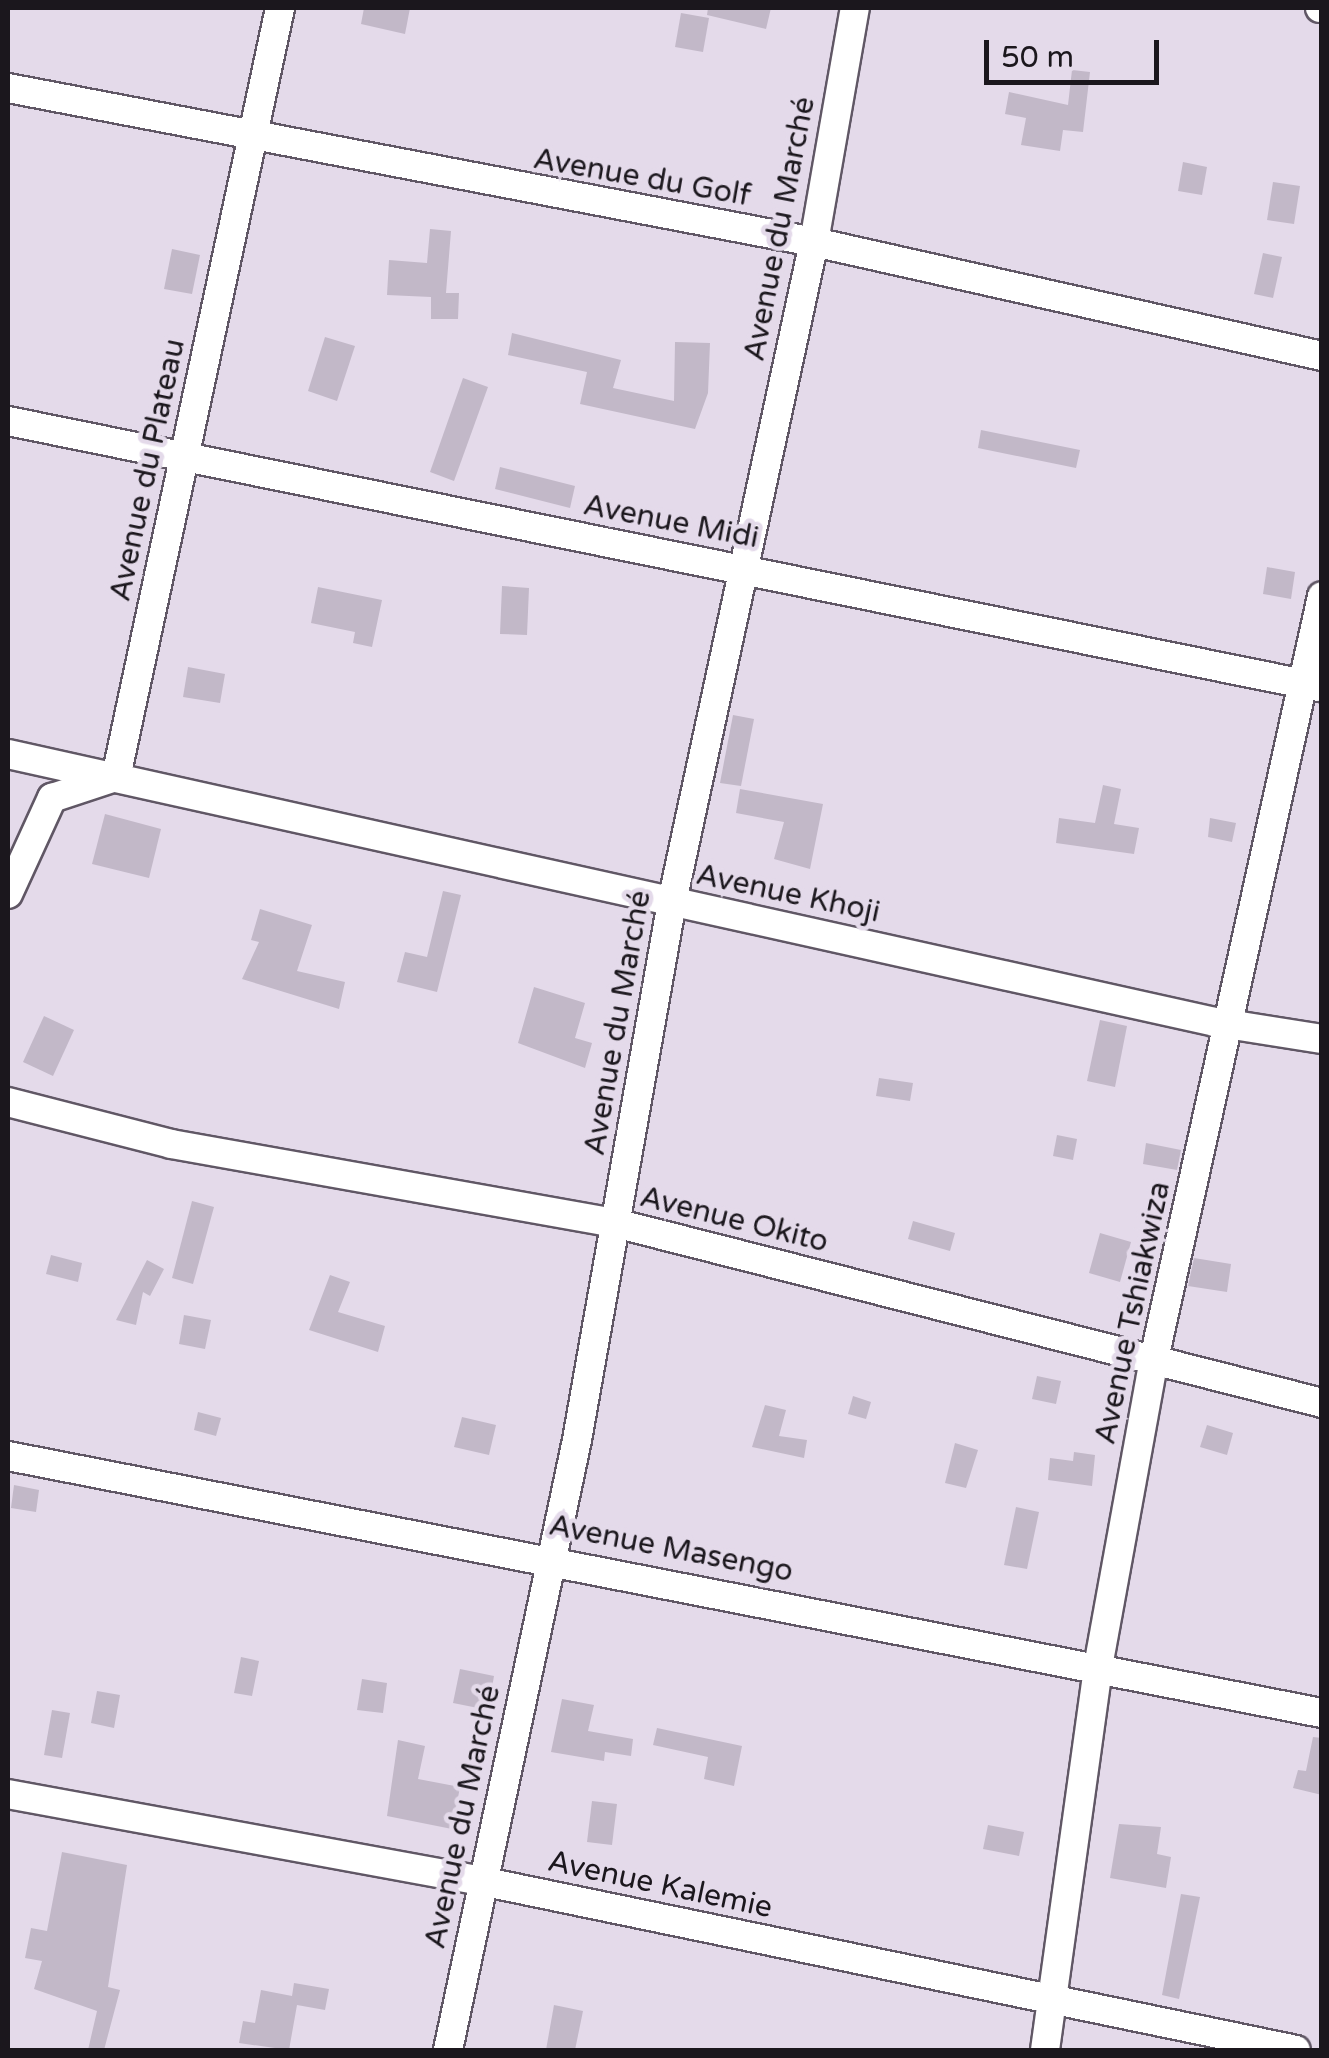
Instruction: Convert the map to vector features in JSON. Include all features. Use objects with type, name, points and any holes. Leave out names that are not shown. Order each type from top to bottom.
[{"type":"street","name":"Avenue du Plateau","points":[[116,778],[280,8]]},
{"type":"street","name":"Avenue du Marché","points":[[448,2050],[550,1558],[672,902],[814,242],[855,8]]},
{"type":"street","name":"Avenue du Golf","points":[[8,88],[251,139],[814,242],[1322,356]]},
{"type":"street","name":"Avenue Midi","points":[[8,420],[1313,686]]},
{"type":"street","name":"Avenue Tshiakwiza","points":[[1045,2050],[1098,1668],[1154,1359],[1229,1025],[1313,686],[1322,596]]},
{"type":"street","name":"Avenue Khoji","points":[[8,754],[1229,1025],[1322,1040]]},
{"type":"street","points":[[8,894],[52,798],[116,778]]},
{"type":"street","name":"Avenue Okito","points":[[8,1102],[172,1144],[615,1224],[1322,1403]]},
{"type":"street","name":"Avenue Masengo","points":[[8,1456],[372,1532],[550,1558],[1322,1713]]},
{"type":"street","name":"Avenue Kalemie","points":[[8,1794],[481,1882],[1296,2050]]},
{"type":"building","points":[[364,8],[410,8],[405,34],[361,24]]},
{"type":"building","points":[[708,8],[771,8],[766,29],[707,15]]},
{"type":"building","points":[[681,13],[709,18],[703,52],[675,47]]},
{"type":"building","points":[[1072,70],[1090,72],[1083,132],[1063,130],[1060,151],[1021,145],[1026,118],[1005,114],[1009,92],[1068,105]]},
{"type":"building","points":[[1183,162],[1207,167],[1202,195],[1178,191]]},
{"type":"building","points":[[1273,182],[1300,186],[1294,224],[1267,220]]},
{"type":"building","points":[[430,229],[451,231],[446,293],[459,293],[458,319],[431,319],[431,297],[387,295],[389,260],[427,263]]},
{"type":"building","points":[[172,249],[200,255],[192,294],[164,289]]},
{"type":"building","points":[[1263,253],[1282,257],[1273,298],[1254,294]]},
{"type":"building","points":[[512,333],[621,360],[613,388],[674,401],[675,342],[710,343],[708,393],[695,429],[580,404],[587,372],[508,355]]},
{"type":"building","points":[[325,337],[355,346],[337,401],[308,391]]},
{"type":"building","points":[[463,378],[488,387],[454,481],[430,472]]},
{"type":"building","points":[[981,430],[1080,450],[1076,468],[978,448]]},
{"type":"building","points":[[500,467],[575,486],[570,508],[495,489]]},
{"type":"building","points":[[1267,567],[1295,572],[1291,599],[1263,594]]},
{"type":"building","points":[[502,586],[529,588],[527,635],[500,634]]},
{"type":"building","points":[[318,587],[382,600],[372,647],[353,643],[355,632],[311,623]]},
{"type":"building","points":[[188,667],[225,674],[220,703],[183,697]]},
{"type":"building","points":[[733,715],[754,719],[741,786],[720,783]]},
{"type":"building","points":[[1103,785],[1121,789],[1114,824],[1139,828],[1134,854],[1056,843],[1059,818],[1095,823]]},
{"type":"building","points":[[740,789],[823,804],[810,869],[774,859],[784,822],[736,813]]},
{"type":"building","points":[[105,814],[161,829],[149,878],[92,864]]},
{"type":"building","points":[[1210,818],[1236,823],[1232,842],[1208,837]]},
{"type":"building","points":[[443,891],[461,895],[437,992],[397,982],[405,952],[427,957]]},
{"type":"building","points":[[260,909],[312,925],[297,971],[345,982],[339,1009],[242,979],[259,942],[251,940]]},
{"type":"building","points":[[534,987],[585,1003],[575,1038],[592,1043],[585,1068],[518,1043]]},
{"type":"building","points":[[44,1016],[74,1030],[53,1076],[23,1062]]},
{"type":"building","points":[[1100,1020],[1127,1026],[1115,1087],[1087,1081]]},
{"type":"building","points":[[879,1078],[913,1083],[910,1101],[876,1096]]},
{"type":"building","points":[[1057,1135],[1077,1139],[1073,1160],[1053,1156]]},
{"type":"building","points":[[1146,1143],[1181,1150],[1177,1170],[1143,1164]]},
{"type":"building","points":[[192,1201],[214,1207],[193,1284],[172,1278]]},
{"type":"building","points":[[913,1221],[955,1233],[950,1251],[908,1239]]},
{"type":"building","points":[[1100,1233],[1131,1242],[1120,1282],[1089,1273]]},
{"type":"building","points":[[51,1255],[82,1263],[78,1282],[46,1274]]},
{"type":"building","points":[[1194,1258],[1231,1264],[1227,1292],[1188,1286]]},
{"type":"building","points":[[147,1260],[164,1269],[150,1296],[143,1292],[136,1325],[116,1320]]},
{"type":"building","points":[[330,1275],[350,1282],[338,1312],[385,1326],[378,1352],[309,1330]]},
{"type":"building","points":[[184,1315],[211,1320],[205,1349],[179,1344]]},
{"type":"building","points":[[1037,1376],[1061,1381],[1056,1404],[1032,1399]]},
{"type":"building","points":[[853,1396],[871,1402],[866,1419],[848,1414]]},
{"type":"building","points":[[765,1405],[786,1410],[779,1436],[807,1440],[804,1458],[752,1447]]},
{"type":"building","points":[[198,1412],[221,1418],[216,1436],[194,1430]]},
{"type":"building","points":[[462,1417],[496,1425],[489,1455],[454,1447]]},
{"type":"building","points":[[1207,1425],[1233,1433],[1227,1455],[1200,1447]]},
{"type":"building","points":[[955,1443],[978,1450],[966,1488],[945,1483]]},
{"type":"building","points":[[1074,1452],[1095,1455],[1092,1486],[1048,1480],[1050,1458],[1073,1461]]},
{"type":"building","points":[[14,1485],[39,1490],[36,1512],[11,1508]]},
{"type":"building","points":[[1016,1507],[1039,1512],[1027,1569],[1004,1565]]},
{"type":"building","points":[[241,1657],[259,1661],[252,1696],[234,1693]]},
{"type":"building","points":[[460,1669],[494,1676],[488,1710],[453,1703]]},
{"type":"building","points":[[362,1679],[387,1683],[383,1713],[357,1710]]},
{"type":"building","points":[[97,1691],[120,1695],[114,1728],[91,1723]]},
{"type":"building","points":[[562,1699],[594,1705],[588,1731],[633,1739],[631,1756],[605,1752],[604,1761],[551,1752]]},
{"type":"building","points":[[52,1710],[70,1713],[62,1758],[44,1755]]},
{"type":"building","points":[[657,1728],[742,1746],[734,1786],[704,1779],[708,1757],[653,1745]]},
{"type":"building","points":[[1313,1737],[1322,1738],[1322,1795],[1293,1788],[1298,1770],[1306,1771]]},
{"type":"building","points":[[398,1740],[425,1746],[418,1779],[460,1787],[452,1829],[387,1816]]},
{"type":"building","points":[[592,1801],[617,1804],[612,1845],[587,1842]]},
{"type":"building","points":[[1119,1824],[1161,1827],[1157,1854],[1171,1857],[1166,1888],[1110,1878]]},
{"type":"building","points":[[988,1825],[1024,1832],[1019,1856],[983,1849]]},
{"type":"building","points":[[62,1852],[127,1865],[108,1987],[120,1990],[104,2050],[88,2050],[97,2011],[34,1989],[42,1961],[25,1958],[31,1928],[47,1931]]},
{"type":"building","points":[[1181,1894],[1200,1897],[1179,1999],[1162,1995]]},
{"type":"building","points":[[294,1983],[329,1989],[325,2010],[297,2005],[289,2050],[239,2043],[243,2021],[255,2023],[261,1990],[292,1996]]},
{"type":"building","points":[[554,2005],[583,2011],[575,2050],[546,2050]]}]
